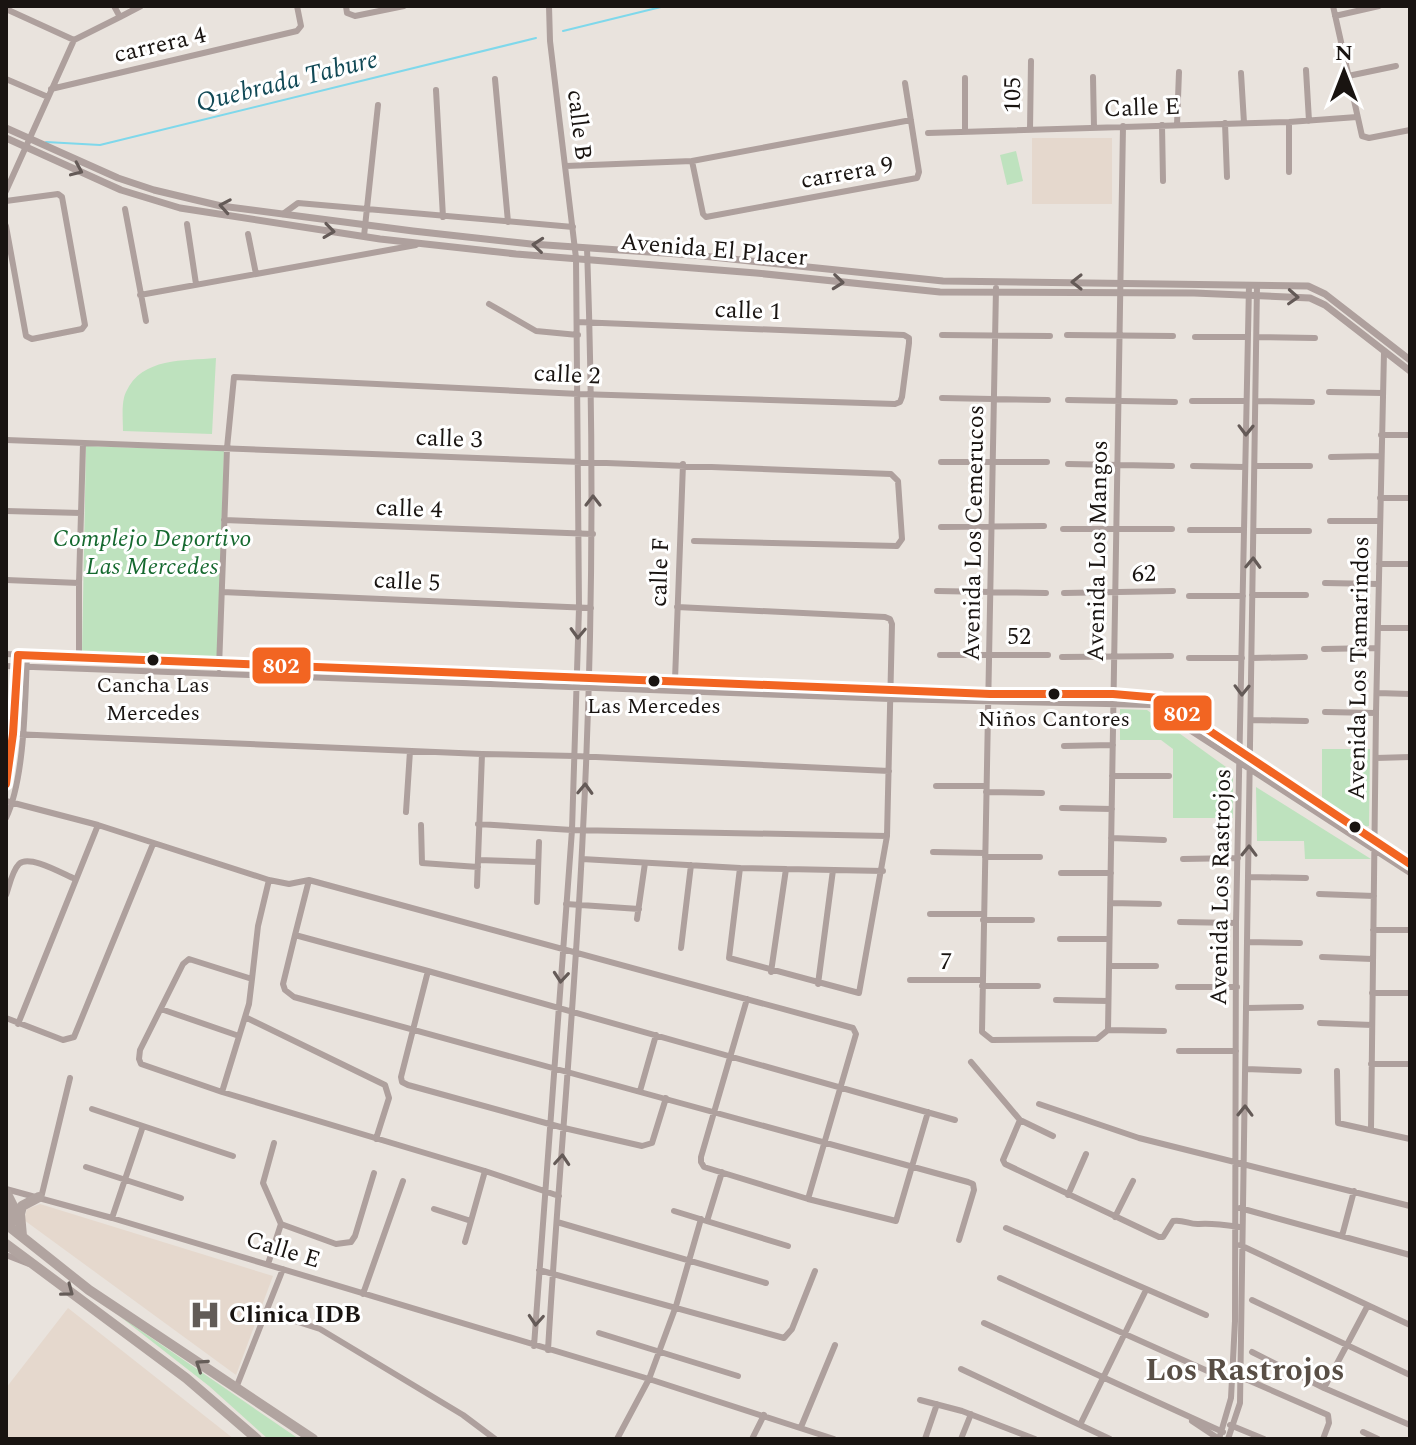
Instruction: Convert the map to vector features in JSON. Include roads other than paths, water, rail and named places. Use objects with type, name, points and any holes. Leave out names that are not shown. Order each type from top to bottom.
[{"type":"highway","points":[[6,1190],[13,1206],[9,1226],[89,1290],[313,1439]]},
{"type":"highway","points":[[22,1236],[22,1206],[40,1197]]},
{"type":"highway","points":[[6,1244],[186,1378],[257,1439]]},
{"type":"street","points":[[114,6],[120,17]]},
{"type":"street","points":[[6,191],[74,40],[141,6]]},
{"type":"street","name":"carrera 4","points":[[50,93],[297,31],[301,26],[297,6]]},
{"type":"street","points":[[346,6],[350,16],[404,6]]},
{"type":"street","name":"calle B","points":[[534,1346],[572,830],[579,608],[576,247],[550,41],[549,6]]},
{"type":"street","points":[[1333,6],[1362,136],[1369,138],[1410,130]]},
{"type":"street","points":[[1335,16],[1379,6]]},
{"type":"street","points":[[6,9],[74,40]]},
{"type":"street","name":"105","points":[[1030,130],[1031,61]]},
{"type":"street","points":[[1348,76],[1396,66]]},
{"type":"street","points":[[1306,70],[1309,121]]},
{"type":"street","points":[[1177,125],[1179,72]]},
{"type":"street","points":[[1241,73],[1244,123]]},
{"type":"street","points":[[1093,77],[1094,128]]},
{"type":"street","points":[[965,78],[965,132]]},
{"type":"street","points":[[6,79],[50,93]]},
{"type":"street","points":[[495,79],[508,222]]},
{"type":"street","points":[[905,83],[911,120]]},
{"type":"street","points":[[436,90],[443,217]]},
{"type":"street","points":[[364,236],[378,105]]},
{"type":"street","name":"Calle E","points":[[928,133],[1289,122],[1357,117]]},
{"type":"street","name":"carrera 9","points":[[566,166],[692,161],[911,120],[919,176],[704,217],[692,161]]},
{"type":"street","points":[[1289,122],[1289,172]]},
{"type":"street","points":[[1225,123],[1227,177]]},
{"type":"street","points":[[1162,125],[1163,181]]},
{"type":"street","name":"Avenida Los Mangos","points":[[1108,1030],[1123,126]]},
{"type":"street","name":"Avenida El Placer","points":[[6,128],[118,178],[154,190],[221,206],[364,225],[885,276],[1308,286],[1325,294],[1410,360]]},
{"type":"street","name":"Avenida El Placer","points":[[6,138],[121,190],[180,208],[364,236],[940,292],[1310,298],[1325,305],[1410,371]]},
{"type":"street","points":[[6,201],[58,194],[62,197],[84,328],[32,339],[26,336],[6,226]]},
{"type":"street","points":[[283,214],[298,203],[573,227]]},
{"type":"street","points":[[125,209],[146,321]]},
{"type":"street","points":[[187,224],[196,284]]},
{"type":"street","points":[[248,234],[256,274]]},
{"type":"street","points":[[140,295],[423,243]]},
{"type":"street","points":[[548,1350],[573,1011],[589,687],[593,462],[587,248]]},
{"type":"street","name":"Avenida Los Cemerucos","points":[[996,281],[982,1032],[992,1040],[1090,1040],[1097,1039],[1108,1030]]},
{"type":"street","name":"Avenida Los Rastrojos","points":[[1229,1437],[1240,1403],[1241,1377],[1240,1208],[1236,1163],[1236,923],[1248,296],[1253,285]]},
{"type":"street","name":"Avenida Los Rastrojos","points":[[1240,1208],[1246,1069],[1258,337],[1258,296],[1253,285]]},
{"type":"street","points":[[489,304],[536,331],[578,335]]},
{"type":"street","name":"calle 1","points":[[577,322],[904,335],[909,338],[909,343],[902,397],[895,404]]},
{"type":"street","points":[[942,335],[1050,336]]},
{"type":"street","points":[[1067,335],[1173,336]]},
{"type":"street","points":[[1195,337],[1247,337]]},
{"type":"street","points":[[1258,337],[1315,338]]},
{"type":"street","name":"Avenida Los Tamarindos","points":[[1371,1129],[1384,352]]},
{"type":"street","name":"calle 2","points":[[227,448],[232,382],[238,376],[592,395],[895,404]]},
{"type":"street","points":[[1329,392],[1382,393]]},
{"type":"street","points":[[942,398],[1048,400]]},
{"type":"street","points":[[1068,400],[1175,402]]},
{"type":"street","points":[[1192,401],[1246,401]]},
{"type":"street","points":[[1257,401],[1312,402]]},
{"type":"street","points":[[1381,435],[1410,435]]},
{"type":"street","name":"calle 3","points":[[6,440],[683,464],[891,474],[898,481],[902,539],[897,546],[694,541]]},
{"type":"street","points":[[79,657],[83,444]]},
{"type":"street","points":[[218,675],[227,448]]},
{"type":"street","points":[[1331,457],[1380,456]]},
{"type":"street","points":[[941,462],[1047,462]]},
{"type":"street","name":"calle F","points":[[675,680],[683,464]]},
{"type":"street","points":[[1068,464],[1172,466]]},
{"type":"street","points":[[1193,466],[1245,467]]},
{"type":"street","points":[[1255,466],[1310,466]]},
{"type":"street","points":[[1380,498],[1410,498]]},
{"type":"street","points":[[6,511],[81,513]]},
{"type":"street","name":"calle 4","points":[[224,520],[593,534]]},
{"type":"street","points":[[1330,521],[1380,521]]},
{"type":"street","points":[[941,527],[1044,526]]},
{"type":"street","points":[[1063,529],[1172,529]]},
{"type":"street","points":[[1190,530],[1244,530]]},
{"type":"street","points":[[1254,531],[1309,531]]},
{"type":"street","points":[[1379,564],[1410,564]]},
{"type":"street","points":[[6,580],[79,583]]},
{"type":"street","points":[[1325,583],[1378,584]]},
{"type":"street","points":[[937,591],[1046,593]]},
{"type":"street","name":"62","points":[[1064,593],[1173,591]]},
{"type":"street","name":"calle 5","points":[[222,592],[591,608]]},
{"type":"street","points":[[1252,595],[1306,595]]},
{"type":"street","points":[[1189,596],[1243,596]]},
{"type":"street","points":[[677,607],[885,617],[892,624],[887,836],[861,990],[855,994],[729,958],[740,868]]},
{"type":"street","points":[[1378,628],[1410,628]]},
{"type":"street","points":[[1324,649],[1377,648]]},
{"type":"street","points":[[6,654],[576,675],[1155,706],[1410,873]]},
{"type":"street","points":[[6,784],[18,655]]},
{"type":"street","points":[[6,818],[22,735],[27,655]]},
{"type":"street","name":"52","points":[[940,655],[1048,655]]},
{"type":"street","points":[[1062,657],[1171,656]]},
{"type":"street","points":[[1252,658],[1305,657]]},
{"type":"street","points":[[1189,658],[1242,658]]},
{"type":"street","points":[[6,666],[890,699],[1113,694],[1160,698],[1410,864]]},
{"type":"street","points":[[1377,693],[1410,694]]},
{"type":"street","points":[[1325,712],[1376,713]]},
{"type":"street","points":[[1251,720],[1306,721]]},
{"type":"street","points":[[13,734],[889,771]]},
{"type":"street","points":[[1064,746],[1113,745]]},
{"type":"street","points":[[406,812],[410,751]]},
{"type":"street","points":[[477,886],[482,754]]},
{"type":"street","points":[[1376,758],[1410,757]]},
{"type":"street","points":[[1112,776],[1169,776]]},
{"type":"street","points":[[936,786],[1042,793]]},
{"type":"street","points":[[10,802],[98,825],[269,880],[289,884],[309,880],[856,1030],[808,1199]]},
{"type":"street","points":[[1062,808],[1112,809]]},
{"type":"street","points":[[478,824],[572,830],[887,836]]},
{"type":"street","points":[[18,1024],[98,825]]},
{"type":"street","points":[[421,825],[422,863],[538,862]]},
{"type":"street","points":[[1111,838],[1164,840]]},
{"type":"street","points":[[537,902],[539,842]]},
{"type":"street","points":[[6,1018],[63,1040],[78,1032],[153,844]]},
{"type":"street","points":[[933,852],[1040,857]]},
{"type":"street","points":[[1183,859],[1238,858]]},
{"type":"street","points":[[582,859],[740,868],[883,871]]},
{"type":"street","points":[[6,895],[18,865],[24,861],[34,861],[75,879]]},
{"type":"street","points":[[637,919],[645,863]]},
{"type":"street","points":[[681,948],[691,865]]},
{"type":"street","points":[[771,972],[786,869]]},
{"type":"street","points":[[818,984],[833,870]]},
{"type":"street","points":[[1061,873],[1111,873]]},
{"type":"street","points":[[1249,877],[1306,878]]},
{"type":"street","points":[[222,1092],[245,1017],[258,926],[269,880]]},
{"type":"street","points":[[309,880],[283,977],[288,995],[715,1110],[973,1184],[974,1190],[959,1240]]},
{"type":"street","points":[[1319,894],[1374,896]]},
{"type":"street","points":[[1110,903],[1159,904]]},
{"type":"street","points":[[566,904],[639,909]]},
{"type":"street","points":[[930,914],[1032,920]]},
{"type":"street","points":[[1180,922],[1236,923]]},
{"type":"street","points":[[1373,930],[1410,930]]},
{"type":"street","points":[[295,935],[955,1120]]},
{"type":"street","points":[[1060,939],[1109,939]]},
{"type":"street","points":[[1248,942],[1300,943]]},
{"type":"street","points":[[1322,957],[1372,959]]},
{"type":"street","points":[[252,979],[189,959],[183,964],[140,1050],[141,1064],[559,1196]]},
{"type":"street","points":[[1109,966],[1156,966]]},
{"type":"street","points":[[428,971],[402,1082],[564,1128],[648,1146],[652,1143],[666,1098]]},
{"type":"street","name":"7","points":[[910,980],[1038,986]]},
{"type":"street","points":[[1178,987],[1237,987]]},
{"type":"street","points":[[1372,993],[1410,993]]},
{"type":"street","points":[[747,999],[701,1162],[704,1167],[808,1199],[896,1221],[928,1112]]},
{"type":"street","points":[[1056,1000],[1108,1001]]},
{"type":"street","points":[[1247,1008],[1301,1007]]},
{"type":"street","points":[[161,1009],[239,1036]]},
{"type":"street","points":[[245,1017],[385,1085],[389,1098],[376,1139]]},
{"type":"street","points":[[1320,1023],[1372,1025]]},
{"type":"street","points":[[1108,1030],[1164,1031]]},
{"type":"street","points":[[640,1091],[656,1035]]},
{"type":"street","points":[[1179,1051],[1236,1051]]},
{"type":"street","points":[[971,1062],[1020,1120],[1053,1136]]},
{"type":"street","points":[[1371,1064],[1410,1064]]},
{"type":"street","points":[[1246,1069],[1299,1071]]},
{"type":"street","points":[[1337,1071],[1338,1123],[1410,1139]]},
{"type":"street","points":[[40,1197],[70,1078]]},
{"type":"street","points":[[1039,1104],[1139,1138],[1410,1206]]},
{"type":"street","points":[[92,1109],[233,1156]]},
{"type":"street","points":[[1020,1120],[1003,1155],[1005,1164],[1068,1195],[1159,1237],[1163,1237],[1176,1220],[1240,1227]]},
{"type":"street","points":[[112,1218],[143,1126]]},
{"type":"street","points":[[268,1264],[281,1224],[263,1183],[274,1143]]},
{"type":"street","points":[[1068,1195],[1086,1154]]},
{"type":"street","points":[[86,1167],[181,1198]]},
{"type":"street","points":[[465,1242],[485,1171]]},
{"type":"street","points":[[617,1439],[649,1379],[722,1172]]},
{"type":"street","points":[[281,1224],[336,1244],[351,1242],[374,1173]]},
{"type":"street","points":[[363,1294],[403,1181]]},
{"type":"street","points":[[1115,1217],[1133,1181]]},
{"type":"street","name":"Calle E","points":[[6,1190],[40,1197],[268,1264],[649,1379],[834,1439]]},
{"type":"street","points":[[1342,1236],[1354,1191]]},
{"type":"street","points":[[1240,1208],[1410,1255]]},
{"type":"street","points":[[434,1209],[471,1221]]},
{"type":"street","points":[[674,1211],[788,1246]]},
{"type":"street","points":[[557,1222],[766,1283]]},
{"type":"street","points":[[1006,1228],[1206,1315]]},
{"type":"street","points":[[1240,1245],[1410,1325]]},
{"type":"street","name":"Avenida Los Rastrojos","points":[[1220,1436],[1231,1398],[1240,1245]]},
{"type":"street","points":[[6,1255],[37,1268]]},
{"type":"street","points":[[236,1388],[283,1269]]},
{"type":"street","points":[[539,1270],[784,1338],[792,1329],[815,1271]]},
{"type":"street","points":[[1000,1278],[1221,1377]]},
{"type":"street","points":[[1080,1425],[1146,1290]]},
{"type":"street","points":[[1252,1300],[1410,1375]]},
{"type":"street","points":[[1324,1388],[1367,1307]]},
{"type":"street","points":[[267,1312],[320,1329],[463,1415],[495,1439]]},
{"type":"street","points":[[984,1323],[1186,1416],[1220,1436],[1229,1437]]},
{"type":"street","points":[[599,1333],[738,1376]]},
{"type":"street","points":[[801,1427],[835,1345]]},
{"type":"street","points":[[1252,1352],[1324,1388],[1410,1425]]},
{"type":"street","points":[[961,1369],[1110,1439]]},
{"type":"street","points":[[1241,1377],[1328,1415],[1329,1423],[1323,1439]]},
{"type":"street","points":[[920,1400],[971,1414],[1015,1435],[1035,1439]]},
{"type":"street","points":[[925,1439],[937,1404]]},
{"type":"street","points":[[961,1439],[971,1414]]},
{"type":"street","points":[[752,1439],[764,1415]]},
{"type":"street","points":[[1225,1423],[1264,1439]]},
{"type":"street","points":[[1363,1432],[1378,1439]]},
{"type":"waterway","name":"Quebrada Tabure","points":[[563,31],[665,6]]},
{"type":"waterway","name":"Quebrada Tabure","points":[[46,142],[100,145],[536,38]]},
{"type":"place","name":"Cancha Las Mercedes","points":[[153,660]]},
{"type":"place","name":"Las Mercedes","points":[[654,681]]},
{"type":"place","name":"Niños Cantores","points":[[1054,694]]},
{"type":"place","name":"Clinica IDB","points":[[205,1315]]},
{"type":"district","name":"Los Rastrojos","points":[[1245,1370]]},
{"type":"park label","name":"Complejo Deportivo Las Mercedes","points":[[152,553]]}]
